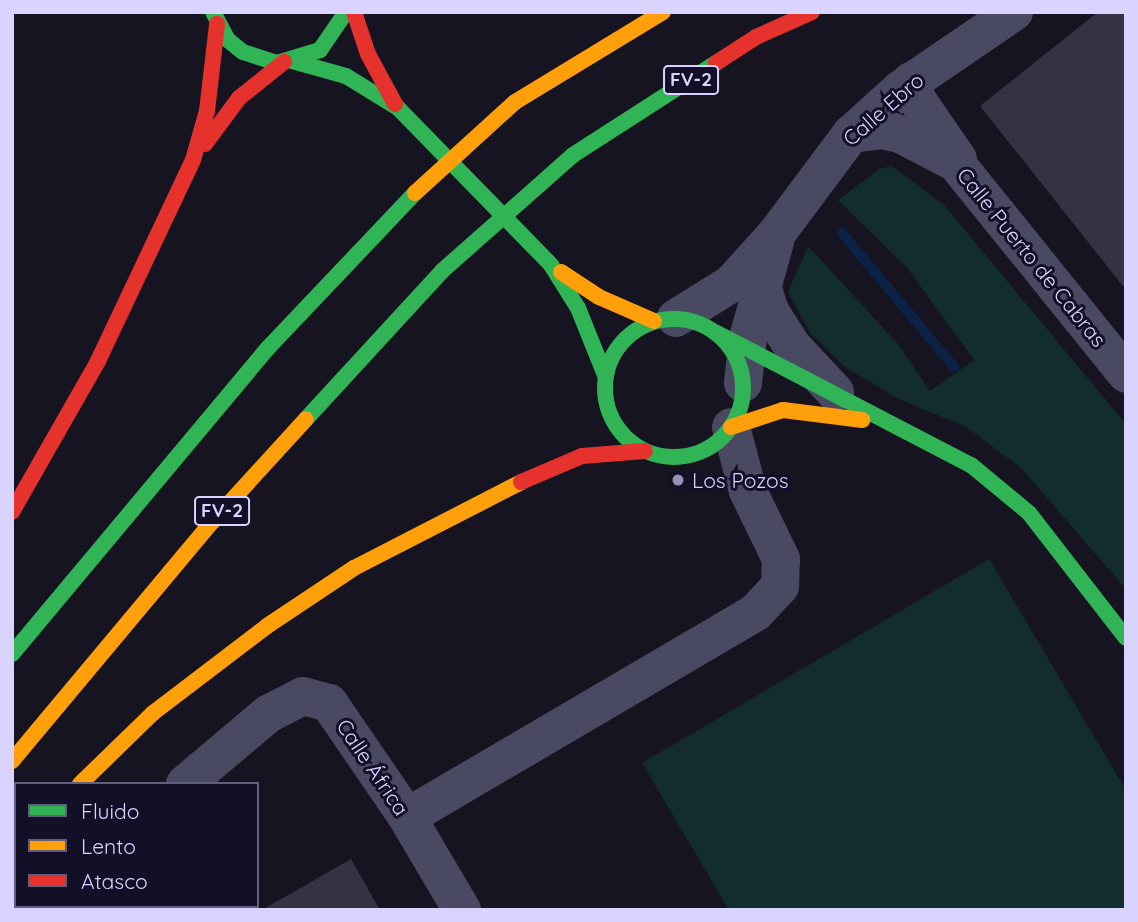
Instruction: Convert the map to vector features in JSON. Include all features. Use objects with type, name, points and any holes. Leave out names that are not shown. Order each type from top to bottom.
[{"type":"main road","points":[[193,160],[239,98],[288,62],[320,50],[333,37],[346,12]]},
{"type":"main road","points":[[354,12],[368,54],[398,108]]},
{"type":"main road","points":[[12,654],[267,349],[389,216],[515,102],[663,12]]},
{"type":"main road","name":"FV-2","points":[[12,761],[212,522],[442,271],[573,155],[756,37],[812,12]]},
{"type":"main road","points":[[215,18],[243,52],[346,76],[398,108],[551,265],[599,297],[665,319],[735,356],[836,393],[889,425],[971,465],[1028,513],[1126,638]]},
{"type":"main road","points":[[12,512],[98,361],[193,160],[207,111],[215,18]]},
{"type":"main road","points":[[551,265],[578,308],[605,375]]},
{"type":"main road","points":[[645,451],[614,425],[604,390],[605,375],[621,342],[665,319]]},
{"type":"main road","points":[[82,782],[153,713],[267,626],[354,568],[548,468],[582,456],[645,451],[664,457],[690,456],[718,441],[731,427],[739,412],[735,356]]},
{"type":"main road","points":[[731,427],[783,410],[827,412],[889,425]]},
{"type":"street","name":"Calle Ebro","points":[[665,319],[732,283],[777,233],[851,134],[911,81],[1014,12]]},
{"type":"street","points":[[911,81],[916,98],[969,175]]},
{"type":"street","name":"Calle Puerto de Cabras","points":[[851,134],[881,130],[913,138],[969,175],[1126,374]]},
{"type":"street","name":"Calle Ebro","points":[[735,356],[762,285],[777,233]]},
{"type":"street","points":[[762,285],[770,311],[792,346],[836,393]]},
{"type":"street","points":[[407,817],[755,613],[780,586],[781,559],[748,491],[731,427]]},
{"type":"street","name":"Calle África","points":[[187,782],[268,714],[303,696],[329,703],[407,817],[462,910]]},
{"type":"green space","points":[[892,166],[944,205],[1126,424],[1126,589],[1021,468],[966,427],[899,399],[844,366],[810,333],[788,292],[808,246],[898,344],[930,391],[974,360],[908,269],[838,200],[879,169]]},
{"type":"green space","points":[[989,559],[1126,790],[1126,910],[729,910],[642,763]]},
{"type":"building","points":[[1098,12],[1126,12],[1126,290],[980,106]]},
{"type":"building","points":[[351,859],[380,910],[262,910]]},
{"type":"waterway","points":[[842,233],[954,367]]},
{"type":"traffic: fast","points":[[213,12],[228,40],[243,52],[277,63],[320,50],[346,12]]},
{"type":"traffic: fast","points":[[292,61],[346,76],[398,108],[551,265],[578,308],[605,375]]},
{"type":"traffic: fast","points":[[306,419],[442,271],[573,155],[716,63]]},
{"type":"traffic: fast","points":[[12,654],[267,349],[415,193]]},
{"type":"traffic: fast","points":[[674,319],[701,324],[723,339],[738,361],[743,388],[738,415],[723,437],[701,452],[674,457],[647,452],[625,437],[610,415],[605,388],[610,361],[625,339],[647,324],[674,319]]},
{"type":"traffic: fast","points":[[717,333],[971,465],[1029,513],[1126,638]]},
{"type":"traffic: slow","points":[[415,193],[515,102],[663,12]]},
{"type":"traffic: slow","points":[[561,272],[599,297],[654,321]]},
{"type":"traffic: slow","points":[[731,427],[783,410],[862,420]]},
{"type":"traffic: slow","points":[[12,761],[212,522],[306,419]]},
{"type":"traffic: slow","points":[[82,782],[153,713],[267,626],[354,568],[521,482]]},
{"type":"traffic: jam","points":[[354,12],[368,54],[395,104]]},
{"type":"traffic: jam","points":[[716,63],[756,37],[812,12]]},
{"type":"traffic: jam","points":[[12,512],[98,361],[193,160],[207,111],[217,24]]},
{"type":"traffic: jam","points":[[205,144],[239,98],[284,62]]},
{"type":"traffic: jam","points":[[521,482],[582,456],[645,451]]},
{"type":"place","name":"Los Pozos","points":[[678,480]]}]
